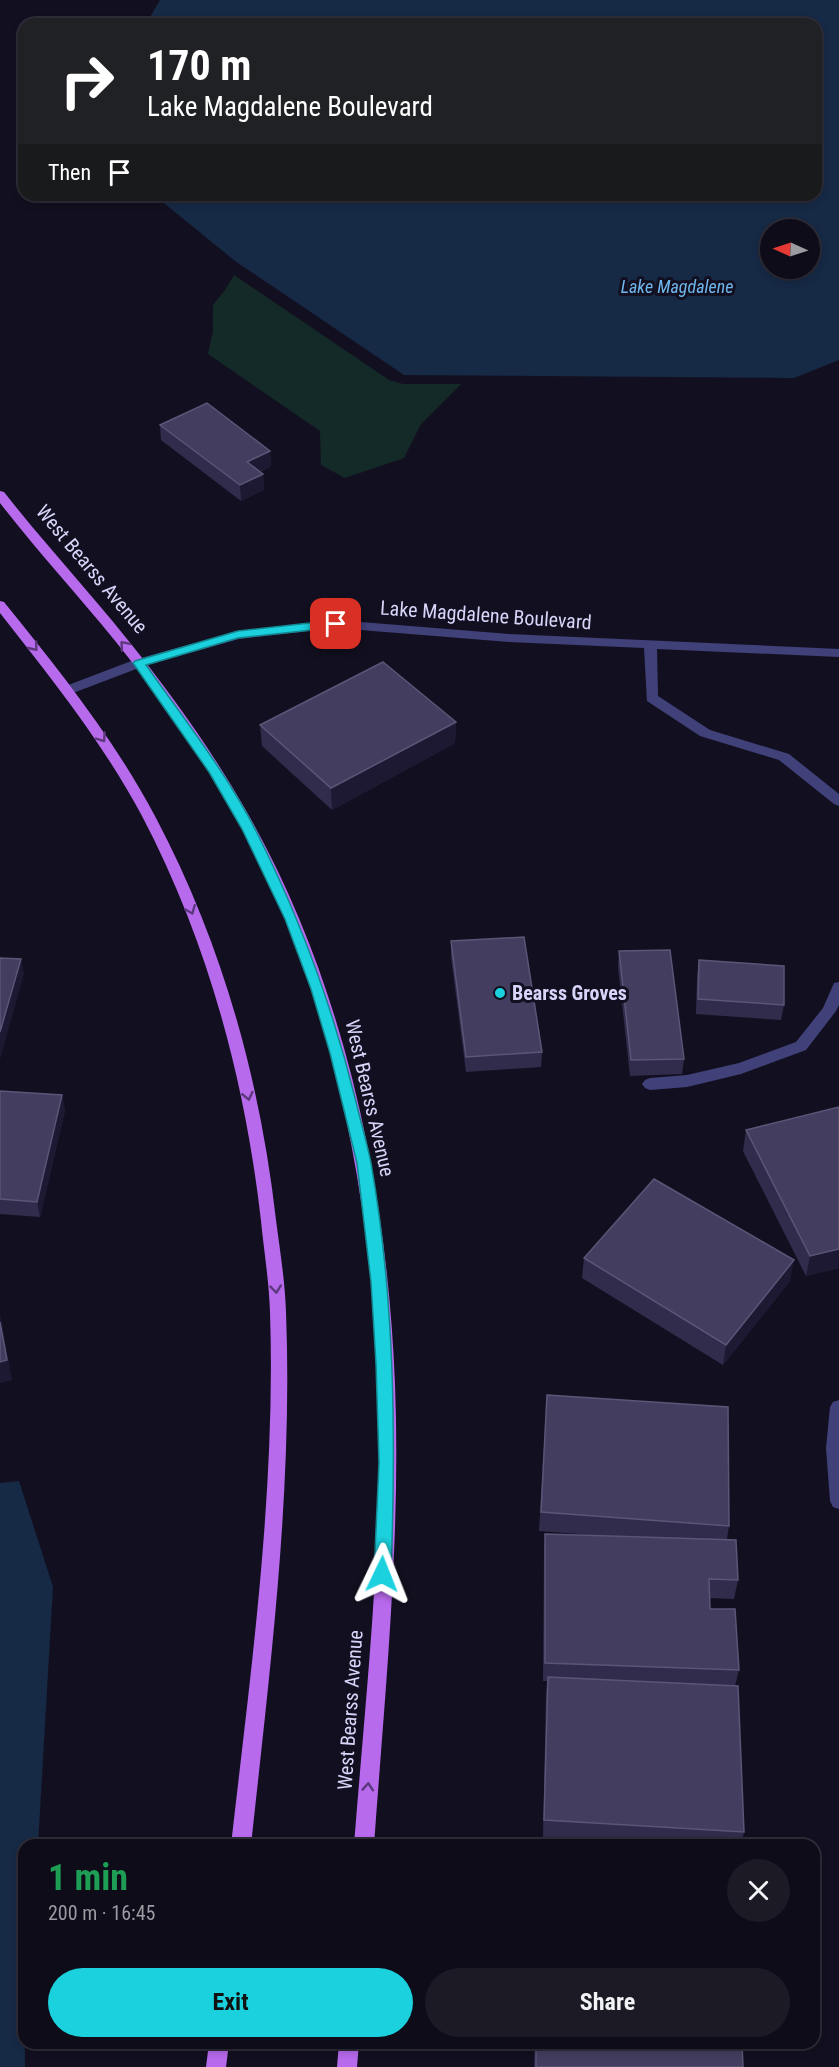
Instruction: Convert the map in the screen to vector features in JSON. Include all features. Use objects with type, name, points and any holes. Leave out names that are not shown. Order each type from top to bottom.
[{"type":"main road","name":"West Bearss Avenue","points":[[0,495],[139,663],[231,799],[249,829],[292,919],[318,989],[337,1053],[364,1163],[378,1282],[384,1364],[387,1463],[381,1618],[364,1839]]},
{"type":"main road","points":[[0,605],[68,690],[109,748],[149,817],[178,877],[205,944],[230,1018],[250,1102],[266,1188],[278,1310],[278,1417],[270,1585],[242,1839]]},
{"type":"main road","points":[[216,2067],[218,2049]]},
{"type":"main road","points":[[347,2067],[348,2049]]},
{"type":"street","name":"Lake Magdalene Boulevard","points":[[68,690],[139,663],[238,635],[336,624],[509,638],[839,652]]},
{"type":"street","points":[[650,644],[652,698],[705,733],[784,757],[839,801]]},
{"type":"street","points":[[650,1084],[687,1081],[741,1068],[801,1046],[829,1011],[839,987]]},
{"type":"street","points":[[839,1407],[835,1448],[839,1501]]},
{"type":"green space","points":[[234,275],[389,380],[403,384],[461,384],[421,424],[404,458],[345,478],[321,465],[320,431],[208,354],[213,331],[213,305]]},
{"type":"water","name":"Lake Magdalene","points":[[160,0],[839,0],[839,360],[794,378],[404,375],[235,261],[161,201],[822,201],[822,18],[150,18]]},
{"type":"water","points":[[19,1481],[53,1587],[38,1839],[18,1839],[18,2049],[25,2049],[25,2067],[0,2067],[0,1483]]},
{"type":"building","points":[[207,403],[270,451],[247,462],[263,474],[240,485],[160,425]]},
{"type":"building","points":[[383,662],[456,722],[331,788],[260,725]]},
{"type":"building","points":[[524,937],[542,1052],[466,1057],[451,941]]},
{"type":"building","points":[[670,950],[684,1059],[631,1060],[619,951]]},
{"type":"building","points":[[0,958],[21,959],[0,1032]]},
{"type":"building","points":[[699,960],[784,966],[784,1005],[698,999]]},
{"type":"building","points":[[0,1091],[62,1095],[37,1202],[0,1199]]},
{"type":"building","points":[[839,1107],[839,1249],[810,1256],[746,1130]]},
{"type":"building","points":[[654,1179],[794,1260],[726,1345],[584,1258]]},
{"type":"building","points":[[0,1322],[7,1360],[0,1362]]},
{"type":"building","points":[[547,1395],[728,1407],[729,1526],[541,1512]]},
{"type":"building","points":[[545,1534],[736,1540],[738,1580],[709,1579],[710,1609],[735,1609],[739,1670],[545,1663]]},
{"type":"building","points":[[548,1677],[738,1686],[744,1832],[544,1820]]},
{"type":"building","points":[[536,2049],[742,2049],[743,2067],[536,2067]]},
{"type":"place","name":"Bearss Groves","points":[[500,993]]},
{"type":"route","points":[[336,624],[238,635],[139,663],[213,770],[249,829],[292,919],[318,989],[337,1053],[364,1163],[378,1282],[384,1364],[387,1463],[382,1574]]}]
